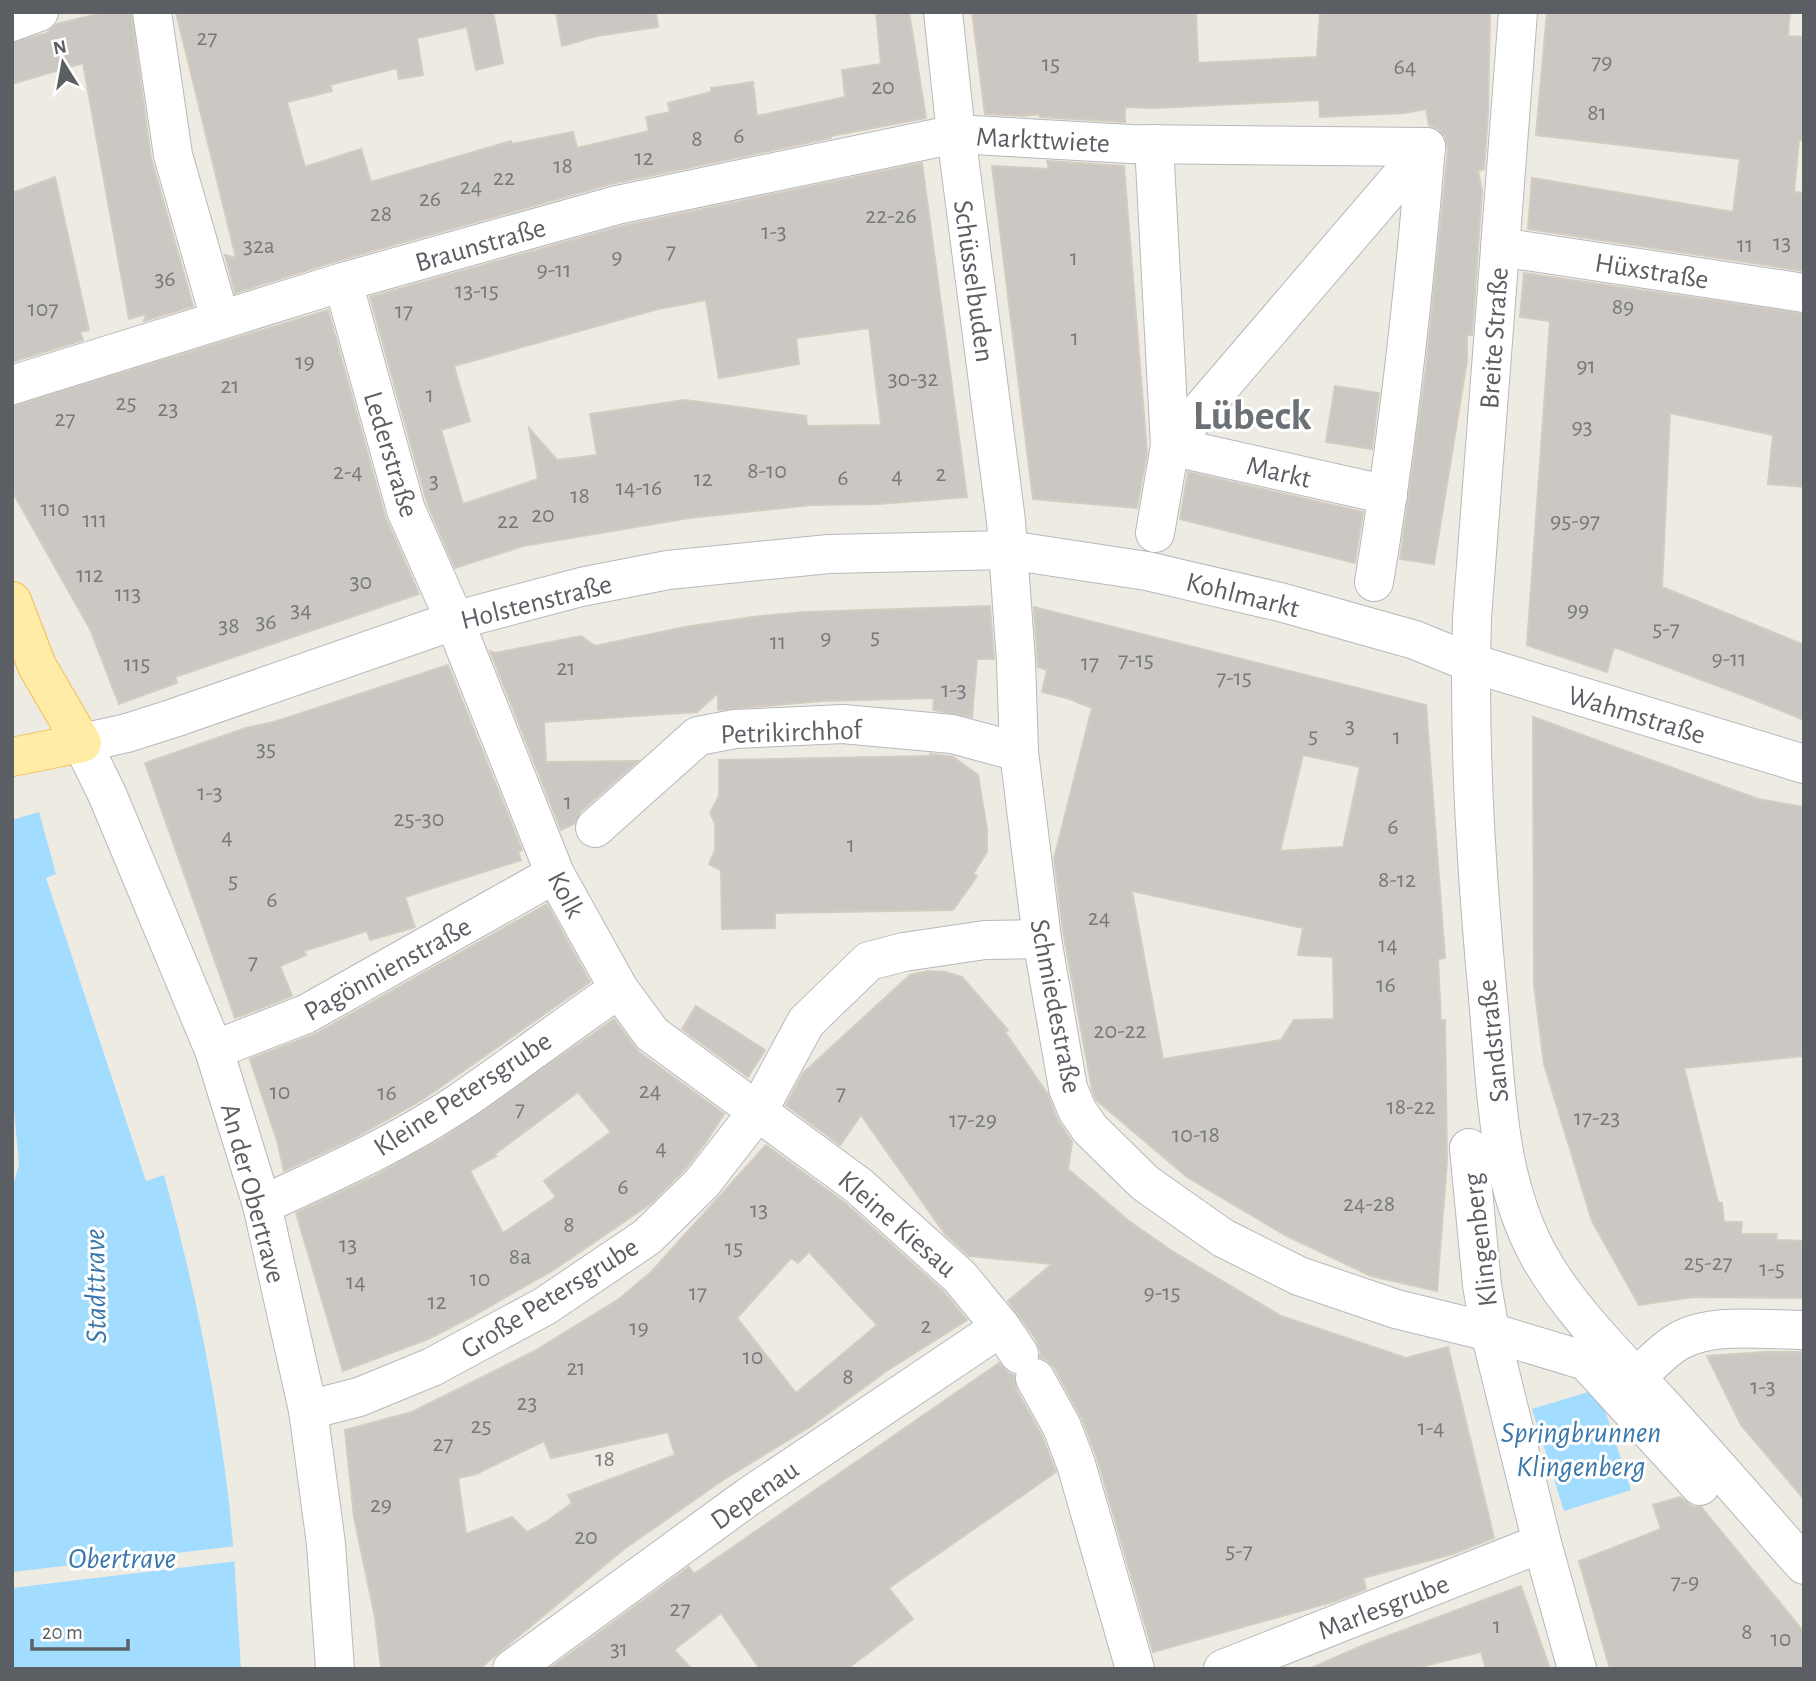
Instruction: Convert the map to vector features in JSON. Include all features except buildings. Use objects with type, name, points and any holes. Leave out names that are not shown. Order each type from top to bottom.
[{"type":"main road","points":[[12,601],[37,666],[82,743],[12,757]]},
{"type":"street","points":[[12,22],[39,12]]},
{"type":"street","points":[[152,12],[173,155],[220,319]]},
{"type":"street","name":"Schüsselbuden","points":[[943,12],[1008,550]]},
{"type":"street","name":"Breite Straße","points":[[1471,663],[1472,618],[1518,12]]},
{"type":"street","name":"Braunstraße","points":[[12,385],[343,282],[617,205],[956,135]]},
{"type":"street","name":"Markttwiete","points":[[956,135],[1142,144],[1426,147]]},
{"type":"street","points":[[1142,144],[1170,446],[1155,533]]},
{"type":"street","points":[[1170,446],[1426,147]]},
{"type":"street","points":[[1374,582],[1388,495],[1418,240],[1426,147]]},
{"type":"street","name":"Hüxstraße","points":[[1500,247],[1804,293]]},
{"type":"street","name":"Lederstraße","points":[[343,282],[406,510],[453,621]]},
{"type":"street","name":"Markt","points":[[1170,446],[1388,495]]},
{"type":"street","name":"Holstenstraße","points":[[82,743],[127,733],[174,718],[453,621],[580,587],[668,570],[829,554],[1008,550]]},
{"type":"street","name":"Kohlmarkt","points":[[1008,550],[1147,571],[1280,602],[1415,640],[1471,663]]},
{"type":"street","name":"Schmiedestraße","points":[[1008,550],[1019,752],[1042,939],[1068,1088],[1077,1110],[1090,1129],[1145,1183],[1223,1238],[1299,1276],[1396,1309],[1490,1332]]},
{"type":"street","name":"Kolk","points":[[453,621],[555,874],[619,989],[652,1034],[758,1111]]},
{"type":"street","name":"Wahmstraße","points":[[1471,663],[1804,764]]},
{"type":"street","name":"Sandstraße","points":[[1471,663],[1471,729],[1482,932],[1503,1144],[1511,1189],[1539,1256],[1561,1289],[1637,1377],[1683,1447]]},
{"type":"street","name":"Petrikirchhof","points":[[595,828],[698,736],[736,729],[843,724],[951,734],[1019,752]]},
{"type":"street","name":"An der Obertrave","points":[[82,743],[107,794],[214,1050],[262,1205],[308,1410],[326,1544],[335,1669]]},
{"type":"street","name":"Pagönnienstraße","points":[[214,1050],[306,1014],[555,874]]},
{"type":"street","name":"Große Petersgrube","points":[[308,1410],[359,1397],[432,1367],[545,1306],[611,1264],[647,1237],[702,1183],[758,1111],[806,1022],[869,961],[904,952],[985,940],[1042,939]]},
{"type":"street","name":"Kleine Petersgrube","points":[[262,1205],[378,1152],[457,1104],[619,989]]},
{"type":"street","name":"Kleine Kiesau","points":[[758,1111],[859,1186],[960,1277],[1018,1353],[1062,1427],[1076,1464],[1135,1669]]},
{"type":"street","name":"Klingenberg","points":[[1469,1148],[1482,1285],[1490,1332],[1542,1543],[1577,1669]]},
{"type":"street","points":[[1637,1377],[1678,1342],[1698,1333],[1725,1330],[1804,1330]]},
{"type":"street","name":"Klingenberg","points":[[1490,1332],[1586,1361],[1683,1447],[1700,1486]]},
{"type":"street","name":"Depenau","points":[[512,1669],[748,1497],[1018,1353]]},
{"type":"street","points":[[1683,1447],[1804,1565]]},
{"type":"street","name":"Marlesgrube","points":[[1223,1669],[1542,1543]]},
{"type":"water","name":"Obertrave","points":[[12,776],[39,812],[56,874],[46,878],[146,1181],[164,1175],[175,1214],[202,1333],[223,1454],[241,1669],[12,1669],[12,1190],[19,1164],[12,1088]]},
{"type":"water","name":"Springbrunnen Klingenberg","points":[[1598,1389],[1631,1490],[1564,1511],[1532,1409]]},
{"type":"pier","points":[[12,773],[23,785],[39,812],[12,820]]},
{"type":"pier","points":[[236,1546],[237,1561],[12,1588],[12,1572]]},
{"type":"district","name":"Lübeck","points":[[1252,414]]},
{"type":"water label","name":"Stadttrave","points":[[95,1286]]}]
